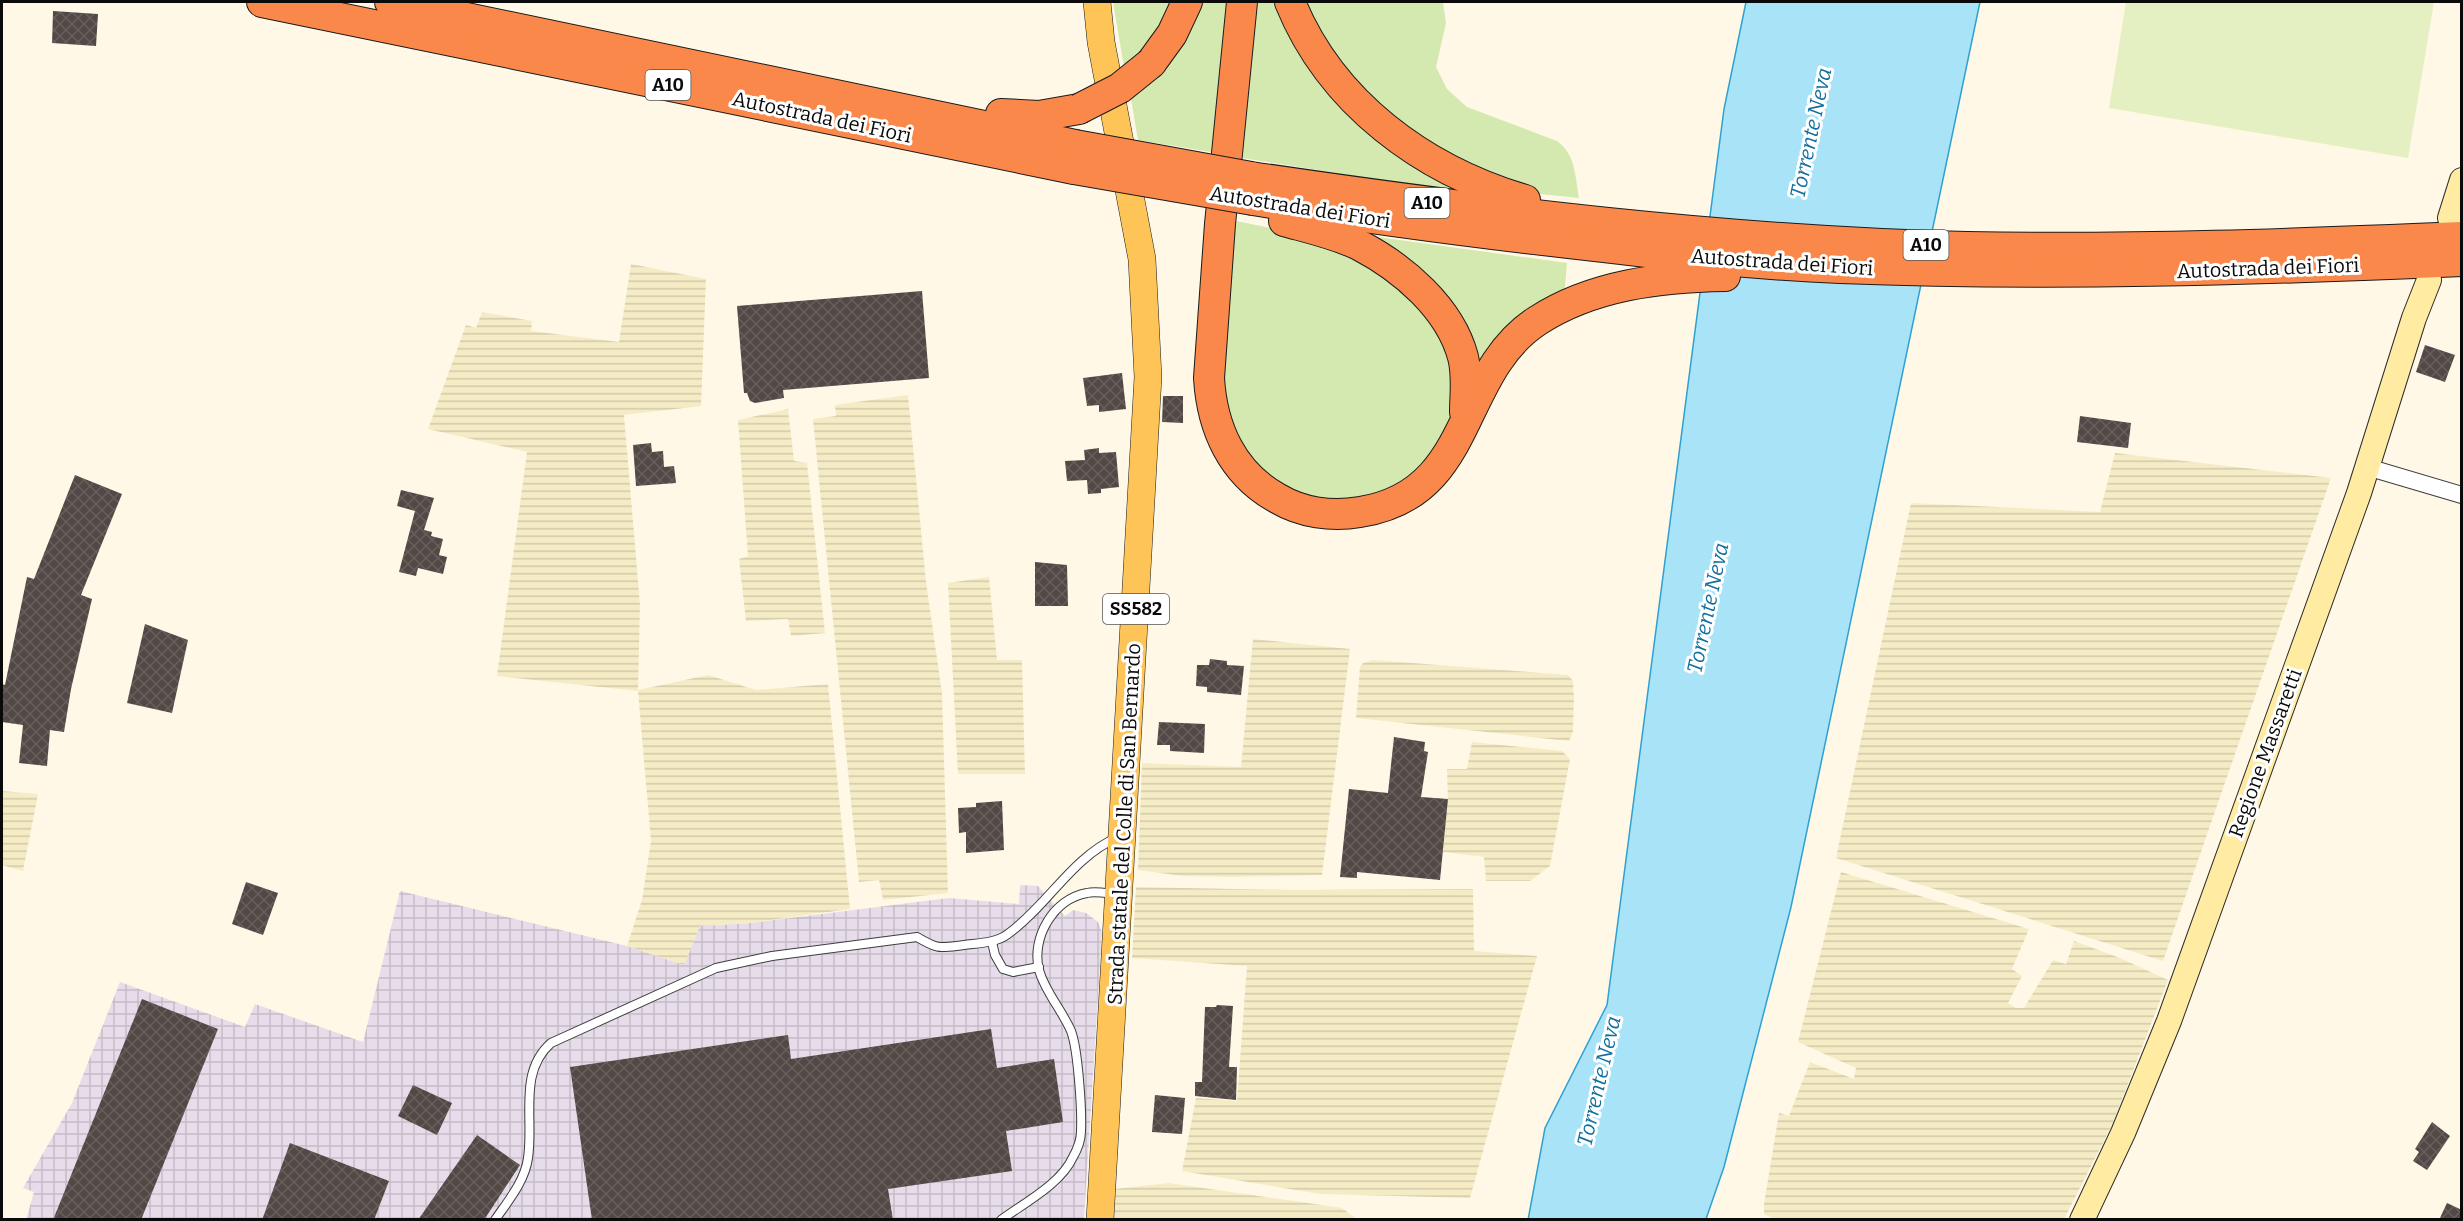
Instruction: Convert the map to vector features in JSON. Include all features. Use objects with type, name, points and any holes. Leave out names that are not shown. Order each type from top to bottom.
[{"type":"highway","name":"Autostrada dei Fiori","points":[[262,2],[1074,157],[1251,197]]},
{"type":"highway","name":"Autostrada dei Fiori","points":[[390,2],[858,100],[1074,157],[1154,184],[1251,197],[1416,201],[1601,234],[1838,268],[1999,273],[2250,258],[2456,228]]},
{"type":"highway","points":[[858,100],[940,103],[1017,116],[1039,116],[1079,109],[1120,88],[1151,63],[1172,34],[1187,2]]},
{"type":"highway","points":[[1242,2],[1220,224],[1209,378],[1210,398],[1220,436],[1239,467],[1270,495],[1288,504],[1327,514],[1348,514],[1390,505],[1424,484],[1449,454],[1493,365],[1505,348],[1538,320],[1589,297],[1657,280],[1763,276],[1838,268]]},
{"type":"highway","points":[[1290,2],[1310,41],[1342,87],[1382,127],[1440,166],[1484,188],[1601,234]]},
{"type":"highway","points":[[1251,197],[1312,228],[1359,245],[1413,282],[1438,309],[1458,342],[1466,375],[1465,424]]},
{"type":"highway","name":"Autostrada dei Fiori","points":[[1601,234],[2250,258],[2462,261]]},
{"type":"main road","name":"Strada statale del Colle di San Bernardo","points":[[1096,2],[1101,42],[1142,259],[1148,377],[1121,894],[1100,1220]]},
{"type":"street","points":[[2456,228],[2462,180]]},
{"type":"street","name":"Regione Massaretti","points":[[2082,1220],[2123,1133],[2169,1021],[2367,467],[2414,318],[2429,280]]},
{"type":"street","points":[[2367,467],[2462,495]]},
{"type":"lane","points":[[495,1220],[520,1182],[528,1159],[532,1069],[540,1053],[551,1043],[716,968],[772,956],[917,937],[937,949],[992,942],[1008,935],[1069,871],[1100,845],[1124,834]]},
{"type":"lane","points":[[1001,1220],[1055,1180],[1073,1159],[1082,1134],[1076,1052],[1071,1031],[1046,987],[1039,967],[1038,939],[1060,906],[1071,897],[1088,892],[1121,894]]},
{"type":"lane","points":[[992,942],[995,955],[1003,969],[1013,972],[1039,967]]},
{"type":"shaded area","points":[[631,264],[706,279],[701,406],[624,415],[640,605],[638,690],[708,675],[756,690],[828,684],[850,909],[750,923],[700,926],[684,965],[627,946],[642,900],[651,841],[638,691],[497,676],[527,452],[428,429],[466,325],[476,328],[482,312],[532,321],[531,331],[619,342]]},
{"type":"shaded area","points":[[908,395],[926,582],[942,693],[948,893],[883,900],[879,880],[859,882],[813,419],[836,416],[835,405]]},
{"type":"shaded area","points":[[788,409],[794,461],[807,463],[825,633],[791,636],[788,619],[746,621],[739,559],[748,556],[738,420]]},
{"type":"shaded area","points":[[2115,453],[2331,478],[2163,961],[1836,858],[1911,503],[2100,512]]},
{"type":"shaded area","points":[[989,577],[997,660],[1022,660],[1025,774],[958,774],[948,583]]},
{"type":"shaded area","points":[[1253,639],[1350,649],[1322,875],[1183,876],[1138,870],[1142,763],[1241,767]]},
{"type":"shaded area","points":[[1373,660],[1568,675],[1573,681],[1573,731],[1569,741],[1356,718],[1360,667],[1363,663]]},
{"type":"shaded area","points":[[1472,742],[1562,751],[1570,759],[1550,866],[1530,881],[1486,881],[1484,857],[1443,852],[1448,799],[1447,769],[1467,769]]},
{"type":"shaded area","points":[[2,791],[38,794],[23,871],[2,865]]},
{"type":"shaded area","points":[[1841,872],[2029,929],[2012,969],[2022,976],[2008,1003],[2016,1008],[2024,1008],[2053,960],[2066,964],[2074,941],[2120,958],[2168,980],[2112,1125],[2064,1219],[1776,1220],[1764,1214],[1779,1113],[1789,1116],[1810,1062],[1854,1079],[1856,1068],[1798,1042]]},
{"type":"shaded area","points":[[1020,885],[1038,886],[1065,916],[1073,910],[1086,913],[1098,922],[1102,932],[1084,1219],[26,1220],[34,1192],[23,1188],[72,1103],[120,982],[245,1027],[255,1004],[363,1042],[400,891],[627,946],[684,965],[700,926],[750,923],[949,898],[1019,904]]},
{"type":"shaded area","points":[[1136,887],[1291,890],[1473,889],[1474,951],[1537,956],[1470,1198],[1320,1194],[1182,1171],[1196,1098],[1237,1101],[1247,966],[1132,958]]},
{"type":"shaded area","points":[[1169,1183],[1342,1208],[1357,1219],[1114,1220],[1115,1189]]},
{"type":"green space","points":[[1113,2],[1176,2],[1163,30],[1125,73]]},
{"type":"green space","points":[[1197,2],[1232,2],[1217,153],[1138,140],[1131,99],[1161,66]]},
{"type":"green space","points":[[1257,2],[1279,2],[1451,191],[1242,158]]},
{"type":"green space","points":[[1301,2],[1443,2],[1446,23],[1436,67],[1447,89],[1467,107],[1557,141],[1571,159],[1579,198],[1530,193],[1435,157],[1338,67]]},
{"type":"green space","points":[[2126,2],[2434,2],[2408,158],[2109,108]]},
{"type":"green space","points":[[1236,221],[1291,232],[1347,252],[1414,296],[1451,352],[1454,406],[1449,425],[1431,459],[1399,486],[1348,504],[1300,497],[1260,473],[1234,439],[1222,380]]},
{"type":"green space","points":[[1370,236],[1567,263],[1564,298],[1479,371]]},
{"type":"water","name":"Torrente Neva","points":[[1746,2],[1980,2],[1791,907],[1724,1167],[1706,1219],[1528,1220],[1545,1128],[1607,1005],[1724,109]]},
{"type":"building","points":[[53,11],[98,14],[96,46],[52,43]]},
{"type":"building","points":[[922,291],[929,378],[783,390],[784,398],[755,403],[750,401],[747,393],[744,393],[737,306]]},
{"type":"building","points":[[2425,345],[2455,355],[2445,382],[2416,372]]},
{"type":"building","points":[[1122,373],[1126,409],[1099,412],[1099,405],[1087,406],[1083,378]]},
{"type":"building","points":[[1163,396],[1183,396],[1183,423],[1162,422]]},
{"type":"building","points":[[2080,416],[2131,423],[2128,448],[2077,442]]},
{"type":"building","points":[[651,443],[652,452],[663,451],[664,467],[674,466],[676,483],[636,486],[633,445]]},
{"type":"building","points":[[1099,448],[1099,453],[1116,452],[1119,487],[1101,489],[1101,493],[1088,494],[1087,480],[1067,481],[1065,461],[1085,460],[1084,450]]},
{"type":"building","points":[[75,475],[122,494],[81,595],[92,599],[71,689],[64,732],[50,730],[47,766],[19,763],[23,725],[2,722],[2,684],[5,685],[27,577],[34,579]]},
{"type":"building","points":[[401,490],[434,498],[424,530],[432,532],[431,536],[443,539],[439,555],[447,557],[443,574],[418,568],[416,576],[399,572],[415,511],[397,506]]},
{"type":"building","points":[[1035,562],[1067,565],[1068,606],[1035,606]]},
{"type":"building","points":[[145,624],[188,640],[172,713],[127,703]]},
{"type":"building","points":[[1210,659],[1227,661],[1227,665],[1244,666],[1241,695],[1207,692],[1207,687],[1196,686],[1197,665],[1209,665]]},
{"type":"building","points":[[1159,722],[1205,724],[1204,753],[1170,751],[1170,745],[1157,745]]},
{"type":"building","points":[[1394,737],[1425,742],[1424,751],[1428,752],[1421,797],[1448,799],[1440,880],[1357,872],[1357,878],[1340,877],[1349,789],[1388,793]]},
{"type":"building","points":[[1002,801],[1004,850],[966,853],[966,832],[959,833],[958,808],[976,807],[976,803]]},
{"type":"building","points":[[246,882],[278,893],[263,935],[232,924]]},
{"type":"building","points":[[142,999],[218,1029],[141,1220],[53,1220]]},
{"type":"building","points":[[1217,1005],[1233,1006],[1229,1067],[1237,1067],[1236,1100],[1195,1096],[1195,1082],[1202,1082],[1205,1007],[1216,1007]]},
{"type":"building","points":[[991,1029],[997,1068],[1054,1059],[1063,1122],[1006,1131],[1012,1171],[888,1189],[893,1220],[592,1220],[570,1067],[788,1035],[791,1059]]},
{"type":"building","points":[[413,1085],[452,1103],[437,1135],[398,1116]]},
{"type":"building","points":[[1155,1095],[1185,1098],[1182,1134],[1152,1132]]},
{"type":"building","points":[[2432,1122],[2450,1136],[2427,1170],[2413,1161],[2419,1152],[2415,1149]]},
{"type":"building","points":[[477,1135],[520,1165],[484,1220],[418,1220]]},
{"type":"building","points":[[290,1143],[389,1181],[374,1220],[262,1220]]},
{"type":"building","points":[[2447,1203],[2462,1210],[2462,1220],[2439,1220]]}]
